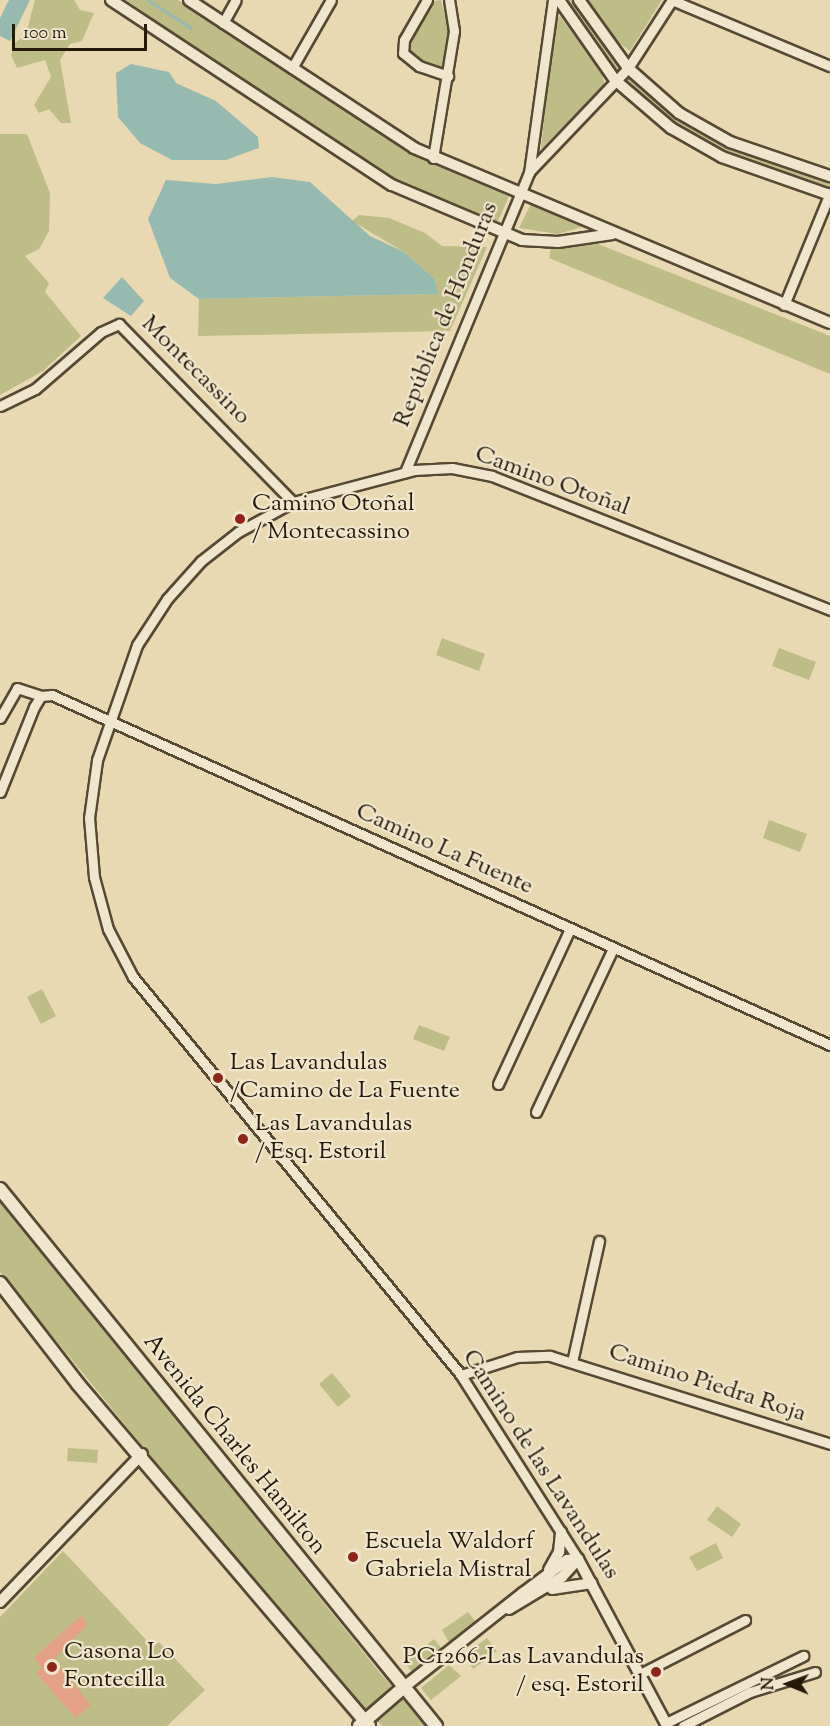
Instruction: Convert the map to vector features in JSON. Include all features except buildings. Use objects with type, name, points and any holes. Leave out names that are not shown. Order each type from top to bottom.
[{"type":"main road","name":"Avenida Charles Hamilton","points":[[0,1189],[436,1726]]},
{"type":"main road","points":[[0,1282],[364,1724],[404,1687]]},
{"type":"street","points":[[111,0],[392,185],[503,235],[546,243],[615,234]]},
{"type":"street","points":[[189,0],[433,158],[830,323]]},
{"type":"street","points":[[223,23],[236,0]]},
{"type":"street","points":[[292,68],[331,0]]},
{"type":"street","points":[[427,0],[404,40],[403,53],[419,66],[448,76]]},
{"type":"street","points":[[433,158],[448,76],[454,24],[449,0]]},
{"type":"street","name":"República de Honduras","points":[[405,472],[529,173],[553,0]]},
{"type":"street","points":[[559,0],[615,80],[687,138],[740,164],[830,194],[784,305]]},
{"type":"street","points":[[579,0],[628,68],[696,124],[747,149],[830,176]]},
{"type":"street","points":[[672,0],[830,66]]},
{"type":"street","name":"República de Honduras","points":[[529,173],[628,68],[672,0]]},
{"type":"street","points":[[687,138],[696,124]]},
{"type":"street","name":"Montecassino","points":[[0,406],[35,388],[101,332],[119,324],[293,502]]},
{"type":"street","name":"Camino Otoñal","points":[[109,720],[137,645],[178,585],[238,532],[293,502],[405,472],[452,468],[492,476],[830,610]]},
{"type":"street","name":"Camino La Fuente","points":[[0,718],[17,688],[41,696],[61,698],[830,1045]]},
{"type":"street","points":[[0,792],[41,696]]},
{"type":"street","name":"Camino de las Lavandulas","points":[[109,720],[93,779],[90,838],[98,894],[124,962],[209,1073],[461,1375],[578,1559],[642,1673],[667,1724]]},
{"type":"street","points":[[498,1084],[570,929]]},
{"type":"street","points":[[536,1112],[613,948]]},
{"type":"street","name":"Camino Piedra Roja","points":[[572,1362],[599,1241]]},
{"type":"street","name":"Camino Piedra Roja","points":[[461,1375],[528,1355],[572,1362],[830,1444]]},
{"type":"street","points":[[0,1602],[142,1454]]},
{"type":"street","points":[[539,1581],[558,1555],[561,1532]]},
{"type":"street","points":[[404,1687],[539,1581],[578,1559]]},
{"type":"street","points":[[532,1597],[574,1568],[578,1559]]},
{"type":"street","points":[[501,1612],[572,1582],[592,1583]]},
{"type":"street","points":[[642,1673],[745,1620]]},
{"type":"street","points":[[667,1724],[803,1656]]},
{"type":"street","points":[[683,1726],[750,1692],[815,1672]]},
{"type":"shaded area","points":[[35,0],[74,0],[80,10],[94,13],[82,41],[70,44],[60,60],[71,123],[61,123],[49,109],[39,113],[34,105],[51,77],[45,60],[17,68],[11,55],[15,43],[26,34]]},
{"type":"shaded area","points":[[126,0],[178,0],[407,151],[509,196],[496,226],[388,180]]},
{"type":"shaded area","points":[[441,0],[448,29],[444,67],[439,69],[406,52],[430,2]]},
{"type":"shaded area","points":[[565,0],[573,0],[619,65],[617,70]]},
{"type":"shaded area","points":[[587,0],[662,0],[630,51],[604,31]]},
{"type":"shaded area","points":[[560,16],[603,74],[604,85],[541,149],[554,20]]},
{"type":"shaded area","points":[[628,76],[701,133],[830,182],[830,189],[742,158],[679,127],[624,81]]},
{"type":"shaded area","points":[[0,134],[27,134],[50,193],[49,231],[39,249],[25,256],[49,283],[45,292],[81,336],[43,371],[0,395]]},
{"type":"shaded area","points":[[531,204],[582,227],[558,234],[519,228]]},
{"type":"shaded area","points":[[359,215],[389,218],[425,233],[442,246],[487,247],[450,331],[198,336],[199,299],[437,294],[434,278],[404,252],[352,221]]},
{"type":"shaded area","points":[[588,240],[830,336],[830,374],[549,258],[551,248]]},
{"type":"shaded area","points":[[442,638],[485,654],[479,671],[436,655]]},
{"type":"shaded area","points":[[779,648],[816,662],[809,680],[772,666]]},
{"type":"shaded area","points":[[769,820],[807,834],[800,852],[763,838]]},
{"type":"shaded area","points":[[42,989],[56,1016],[41,1024],[27,997]]},
{"type":"shaded area","points":[[419,1025],[450,1037],[444,1051],[413,1039]]},
{"type":"shaded area","points":[[0,1199],[380,1673],[427,1726],[383,1726],[356,1707],[0,1272]]},
{"type":"shaded area","points":[[332,1373],[351,1396],[338,1407],[319,1384]]},
{"type":"shaded area","points":[[68,1448],[98,1450],[97,1463],[67,1461]]},
{"type":"shaded area","points":[[717,1506],[741,1524],[732,1537],[707,1520]]},
{"type":"shaded area","points":[[716,1543],[723,1558],[697,1571],[689,1557]]},
{"type":"shaded area","points":[[63,1551],[153,1647],[159,1642],[205,1690],[167,1726],[0,1726],[0,1617]]},
{"type":"shaded area","points":[[468,1612],[477,1623],[450,1644],[442,1630]]},
{"type":"shaded area","points":[[487,1638],[497,1651],[473,1669],[464,1655]]},
{"type":"shaded area","points":[[434,1639],[442,1649],[413,1673],[405,1663]]},
{"type":"shaded area","points":[[449,1665],[461,1676],[431,1700],[421,1688]]},
{"type":"water","points":[[9,0],[30,0],[10,41],[0,36],[0,18]]},
{"type":"water","points":[[131,64],[169,72],[176,83],[216,101],[258,137],[259,148],[226,160],[172,160],[140,143],[118,117],[116,73]]},
{"type":"water","points":[[272,177],[310,182],[370,236],[404,252],[434,278],[438,294],[199,299],[170,278],[148,219],[166,180],[216,184]]},
{"type":"water","points":[[122,277],[144,301],[131,316],[103,298]]},
{"type":"waterway","points":[[148,0],[191,28]]},
{"type":"place","name":"Camino Otoñal / Montecassino","points":[[240,519]]},
{"type":"place","name":"Las Lavandulas /Camino de La Fuente","points":[[218,1078]]},
{"type":"place","name":"Las Lavandulas / Esq. Estoril","points":[[243,1139]]},
{"type":"place","name":"Escuela Waldorf Gabriela Mistral","points":[[353,1557]]},
{"type":"place","name":"Casona Lo Fontecilla","points":[[52,1667]]},
{"type":"place","name":"PC1266-Las Lavandulas / esq. Estoril","points":[[656,1672]]}]
